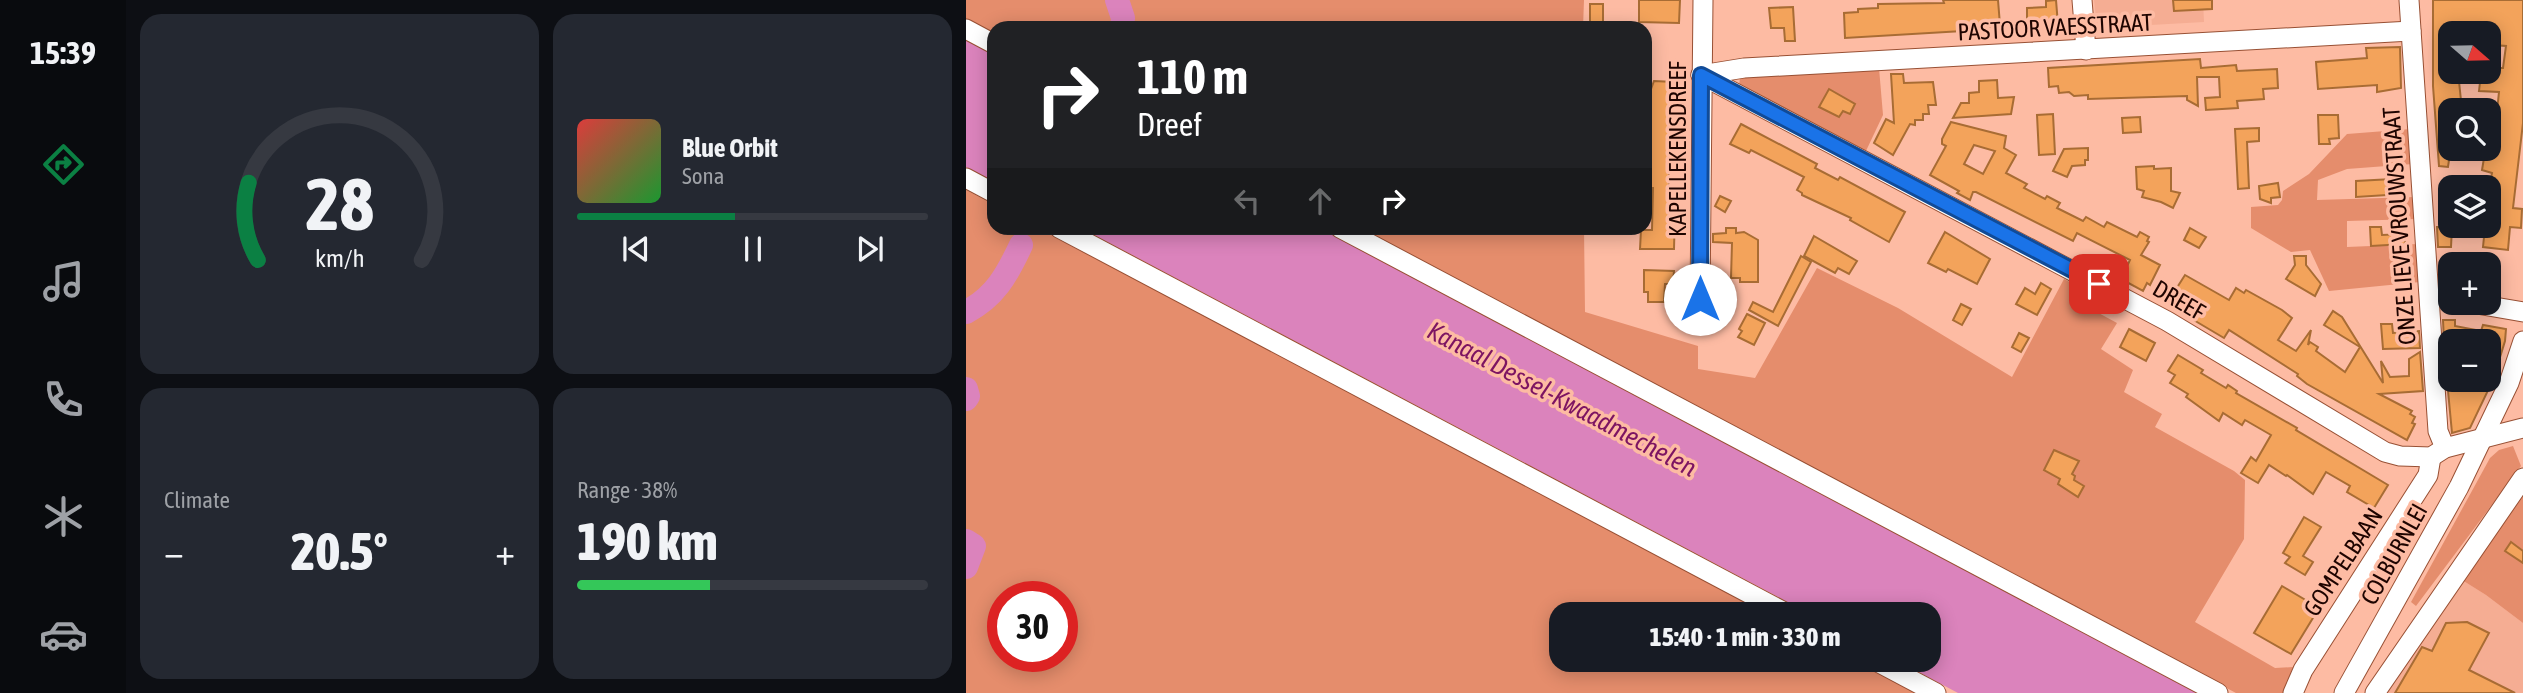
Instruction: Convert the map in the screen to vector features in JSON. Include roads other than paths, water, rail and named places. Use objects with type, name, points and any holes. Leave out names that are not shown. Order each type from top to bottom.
[{"type":"street","name":"KAPELLEKENSDREEF","points":[[1700,299],[1703,0]]},
{"type":"street","points":[[2082,0],[2085,50]]},
{"type":"street","name":"ONZE LIEVE VROUWSTRAAT","points":[[2409,0],[2438,453]]},
{"type":"street","points":[[966,30],[987,40]]},
{"type":"street","name":"PASTOOR VAESSTRAAT","points":[[1701,75],[1744,68],[2411,31]]},
{"type":"street","name":"DREEF","points":[[1701,75],[2167,321],[2385,452],[2400,456],[2438,453],[2523,428]]},
{"type":"street","points":[[966,178],[987,189]]},
{"type":"street","points":[[1072,235],[1765,602]]},
{"type":"street","points":[[1353,235],[2218,693]]},
{"type":"street","points":[[2501,309],[2523,313]]},
{"type":"street","points":[[2484,438],[2510,383],[2523,341]]},
{"type":"street","name":"COLBURNLEI","points":[[2344,693],[2484,438]]},
{"type":"street","name":"GOMPELBAAN","points":[[2294,693],[2303,670],[2428,475],[2438,453]]},
{"type":"street","points":[[2375,693],[2523,478]]},
{"type":"street","points":[[1897,672],[1936,693]]},
{"type":"water","points":[[966,40],[987,51],[987,178],[966,167]]},
{"type":"water","name":"Kanaal Dessel-Kwaadmechelen","points":[[1094,235],[1332,235],[2197,693],[1958,693],[1919,672],[1941,672],[1941,602],[1787,602]]},
{"type":"waterway","points":[[1117,0],[1123,21]]},
{"type":"waterway","points":[[966,312],[985,299],[999,284],[1021,245]]},
{"type":"waterway","points":[[966,389],[966,399]]},
{"type":"waterway","points":[[966,541],[974,546],[966,567]]}]
